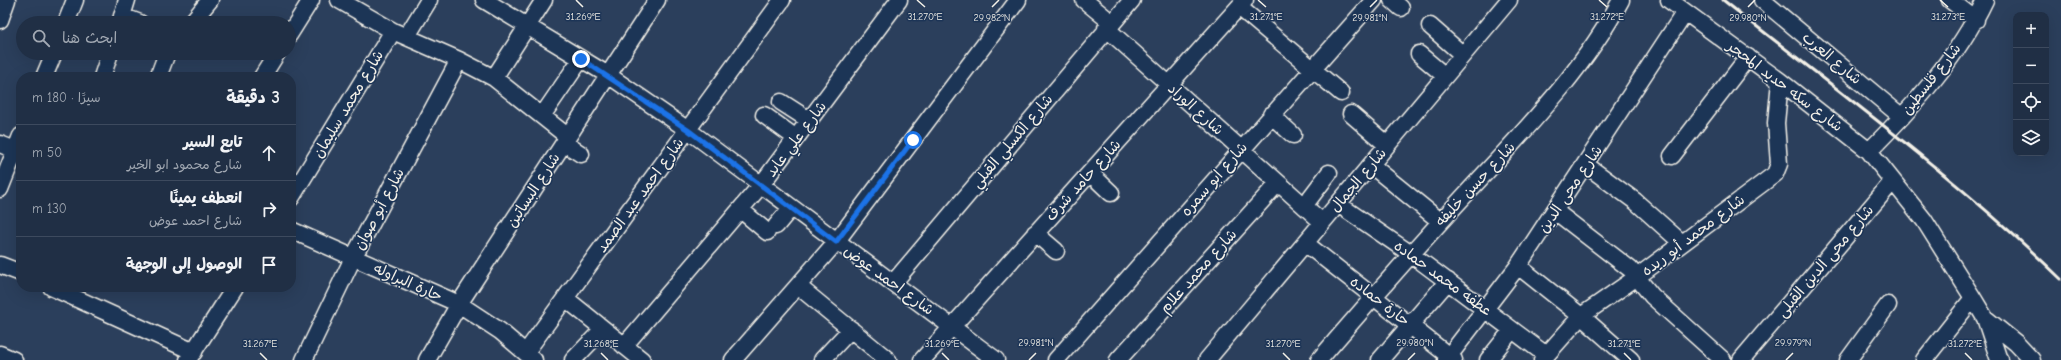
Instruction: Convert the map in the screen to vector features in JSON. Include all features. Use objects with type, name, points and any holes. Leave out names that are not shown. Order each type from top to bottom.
[{"type":"street","points":[[0,20],[7,0]]},
{"type":"street","points":[[69,16],[75,0]]},
{"type":"street","points":[[122,16],[127,0]]},
{"type":"street","points":[[197,16],[210,0]]},
{"type":"street","points":[[296,24],[311,0]]},
{"type":"street","points":[[339,0],[400,33],[460,60],[494,78],[542,116],[581,154]]},
{"type":"street","name":"شارع محمد سليمان","points":[[296,190],[400,33],[428,0]]},
{"type":"street","name":"شارع احمد عوض","points":[[484,0],[608,75],[688,130],[836,242],[894,282],[996,360]]},
{"type":"street","points":[[494,78],[544,0]]},
{"type":"street","name":"شارع البساتين","points":[[427,360],[459,304],[657,0]]},
{"type":"street","name":"شارع علي عابد","points":[[624,346],[761,185],[899,0]]},
{"type":"street","points":[[734,360],[836,242],[1018,0]]},
{"type":"street","name":"شارع الوراد","points":[[1084,0],[1169,85],[1322,222]]},
{"type":"street","name":"شارع الكسلي القبلي","points":[[894,282],[1132,0]]},
{"type":"street","name":"شارع ابو سمره","points":[[1056,360],[1374,0]]},
{"type":"street","name":"شارع الجمال","points":[[1207,360],[1509,0]]},
{"type":"street","name":"شارع حسن خليفه","points":[[1319,360],[1440,221],[1557,92],[1589,52],[1621,0]]},
{"type":"street","name":"شارع سكه حديد المحجر","points":[[1668,0],[1780,81],[1869,151],[1924,220],[1985,318]]},
{"type":"street","name":"شارع العرب","points":[[1762,0],[1902,117]]},
{"type":"street","points":[[1950,0],[1976,20]]},
{"type":"street","name":"شارع فلسطين","points":[[1869,151],[1902,117],[1937,74],[1976,20],[1985,0]]},
{"type":"street","name":"شارع احمد عبد الصمد","points":[[530,356],[565,298],[688,130],[777,2]]},
{"type":"street","points":[[1242,3],[1341,93]]},
{"type":"street","name":"شارع حامد شرف","points":[[922,360],[1242,3]]},
{"type":"street","name":"شارع محى الدين","points":[[1450,359],[1518,266],[1686,12]]},
{"type":"street","points":[[1430,26],[1463,55]]},
{"type":"street","points":[[1419,54],[1445,76]]},
{"type":"street","points":[[1672,156],[1748,57]]},
{"type":"street","points":[[542,116],[581,59]]},
{"type":"street","points":[[46,72],[51,60]]},
{"type":"street","points":[[104,72],[108,60]]},
{"type":"street","points":[[160,72],[164,60]]},
{"type":"street","points":[[265,72],[273,60]]},
{"type":"street","name":"شارع أبو صوان","points":[[304,360],[353,258],[460,60]]},
{"type":"street","name":"شارع محمد أبو ريده","points":[[1544,358],[1581,316],[1637,277],[1775,174],[1779,164],[1776,123],[1780,81]]},
{"type":"street","points":[[782,102],[809,120]]},
{"type":"street","points":[[1351,114],[1387,145]]},
{"type":"street","points":[[764,115],[796,138]]},
{"type":"street","points":[[1271,115],[1293,134]]},
{"type":"street","points":[[0,144],[16,143]]},
{"type":"street","points":[[0,189],[16,148]]},
{"type":"street","points":[[1371,165],[1440,221]]},
{"type":"street","points":[[1586,165],[1635,201],[1682,243]]},
{"type":"street","points":[[1090,173],[1111,193]]},
{"type":"street","points":[[1304,206],[1329,173]]},
{"type":"street","name":"شارع محى الدين القبلى","points":[[1741,360],[1893,181]]},
{"type":"street","name":"شارع محمد علام","points":[[1118,360],[1278,183]]},
{"type":"street","name":"عطفه محمد حماده","points":[[1338,204],[1411,254],[1486,309],[1544,358]]},
{"type":"street","points":[[741,210],[772,229],[791,208]]},
{"type":"street","points":[[1555,211],[1621,262],[1637,277],[1652,296],[1723,360]]},
{"type":"street","name":"حارة البراوله","points":[[296,232],[459,304],[500,331],[530,356]]},
{"type":"street","points":[[1036,233],[1056,252]]},
{"type":"street","name":"حارة حماده","points":[[1305,243],[1374,296],[1450,359]]},
{"type":"street","points":[[0,265],[16,272]]},
{"type":"street","points":[[1518,266],[1581,316],[1631,360]]},
{"type":"street","points":[[1380,360],[1448,281]]},
{"type":"street","points":[[798,286],[888,360]]},
{"type":"street","points":[[61,292],[191,356],[232,292]]},
{"type":"street","points":[[565,298],[642,360]]},
{"type":"street","points":[[1924,360],[1973,298]]},
{"type":"street","points":[[1848,360],[1888,305]]},
{"type":"street","points":[[1985,318],[2000,360]]},
{"type":"street","points":[[1985,318],[2016,343],[2032,360]]},
{"type":"street","points":[[573,360],[603,329]]},
{"type":"street","points":[[822,360],[850,329]]},
{"type":"street","points":[[1488,360],[1512,330]]},
{"type":"street","points":[[0,354],[14,360]]},
{"type":"railway","points":[[1723,0],[1938,170],[2021,241],[2061,279]]},
{"type":"route","points":[[581,59],[608,75],[688,130],[836,242],[913,140]]}]
